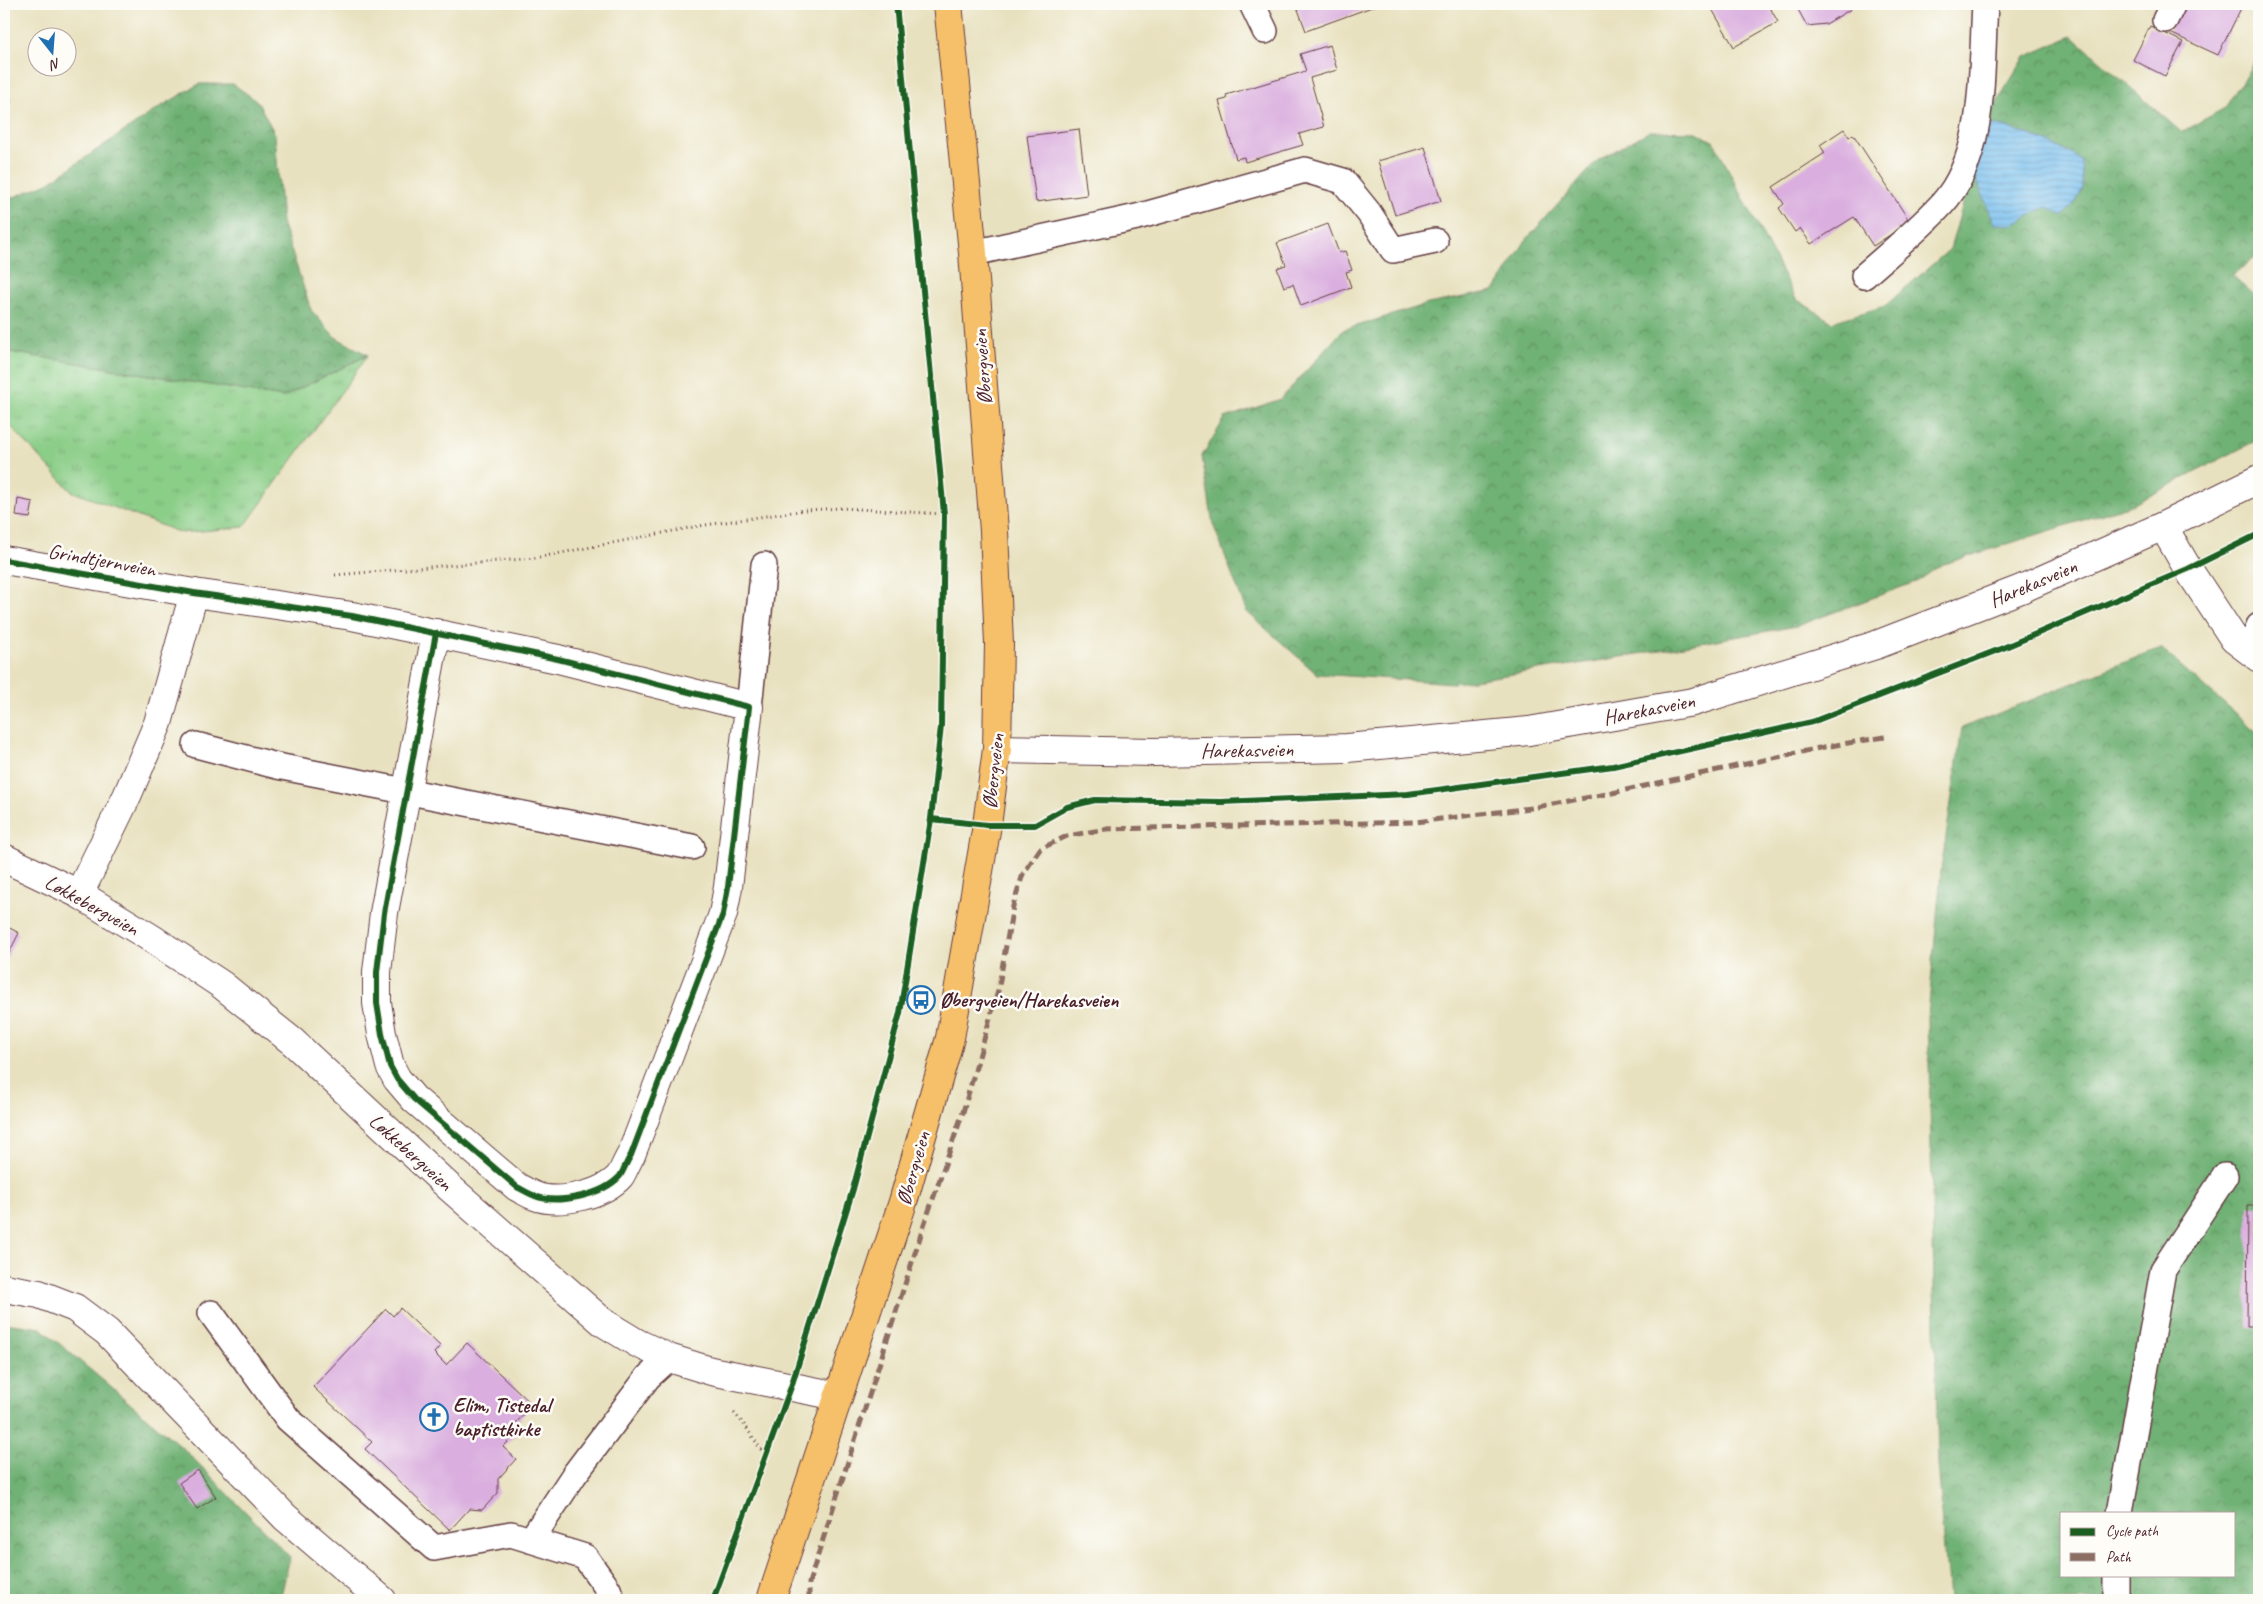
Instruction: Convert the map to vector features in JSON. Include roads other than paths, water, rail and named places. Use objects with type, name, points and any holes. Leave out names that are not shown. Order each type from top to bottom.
[{"type":"main road","name":"Øbergveien","points":[[771,1600],[903,1202],[950,1038],[987,825],[997,750],[999,644],[994,531],[973,253],[948,4]]},
{"type":"street","name":"Harekasveien","points":[[997,750],[1154,752],[1347,748],[1529,731],[1693,702],[1876,645],[2021,589],[2163,526],[2259,479]]},
{"type":"street","points":[[2163,526],[2188,569],[2234,639],[2256,645]]},
{"type":"street","name":"Grindtjernveien","points":[[4,560],[194,593],[352,616],[558,659],[749,707]]},
{"type":"street","points":[[79,894],[127,796],[158,723],[194,593]]},
{"type":"street","points":[[436,633],[408,792],[384,913],[377,972],[377,1003],[382,1034],[390,1066],[397,1079],[414,1099],[517,1187],[536,1197],[559,1198],[592,1194],[600,1191],[620,1176],[631,1155],[723,914],[728,887],[749,707]]},
{"type":"street","name":"Løkkebergveien","points":[[4,858],[79,894],[152,938],[222,985],[293,1042],[415,1156],[604,1323],[637,1343],[669,1358],[711,1371],[838,1396]]},
{"type":"street","points":[[4,1288],[39,1294],[75,1308],[107,1332],[285,1517],[382,1600]]},
{"type":"lane","points":[[1252,4],[1265,31]]},
{"type":"lane","points":[[1864,276],[1943,203],[1962,174],[1975,138],[1985,4]]},
{"type":"lane","points":[[973,253],[1136,217],[1305,170],[1343,181],[1369,213],[1393,250],[1435,241]]},
{"type":"lane","points":[[749,707],[764,565]]},
{"type":"lane","points":[[196,745],[277,766],[692,847]]},
{"type":"lane","points":[[2120,1512],[2163,1270],[2225,1176]]},
{"type":"lane","points":[[211,1314],[288,1419],[434,1548],[511,1534],[586,1557],[608,1589],[612,1600]]},
{"type":"lane","points":[[531,1540],[574,1475],[648,1376],[669,1358]]},
{"type":"lane","points":[[2116,1576],[2116,1600]]},
{"type":"water","points":[[1986,123],[2035,137],[2081,160],[2081,191],[2075,202],[2063,216],[2046,207],[2013,225],[1995,224],[1972,173]]},
{"type":"place","name":"Øbergveien/Harekasveien","points":[[921,1000]]},
{"type":"place","name":"Elim, Tistedal baptistkirke","points":[[434,1417]]}]
